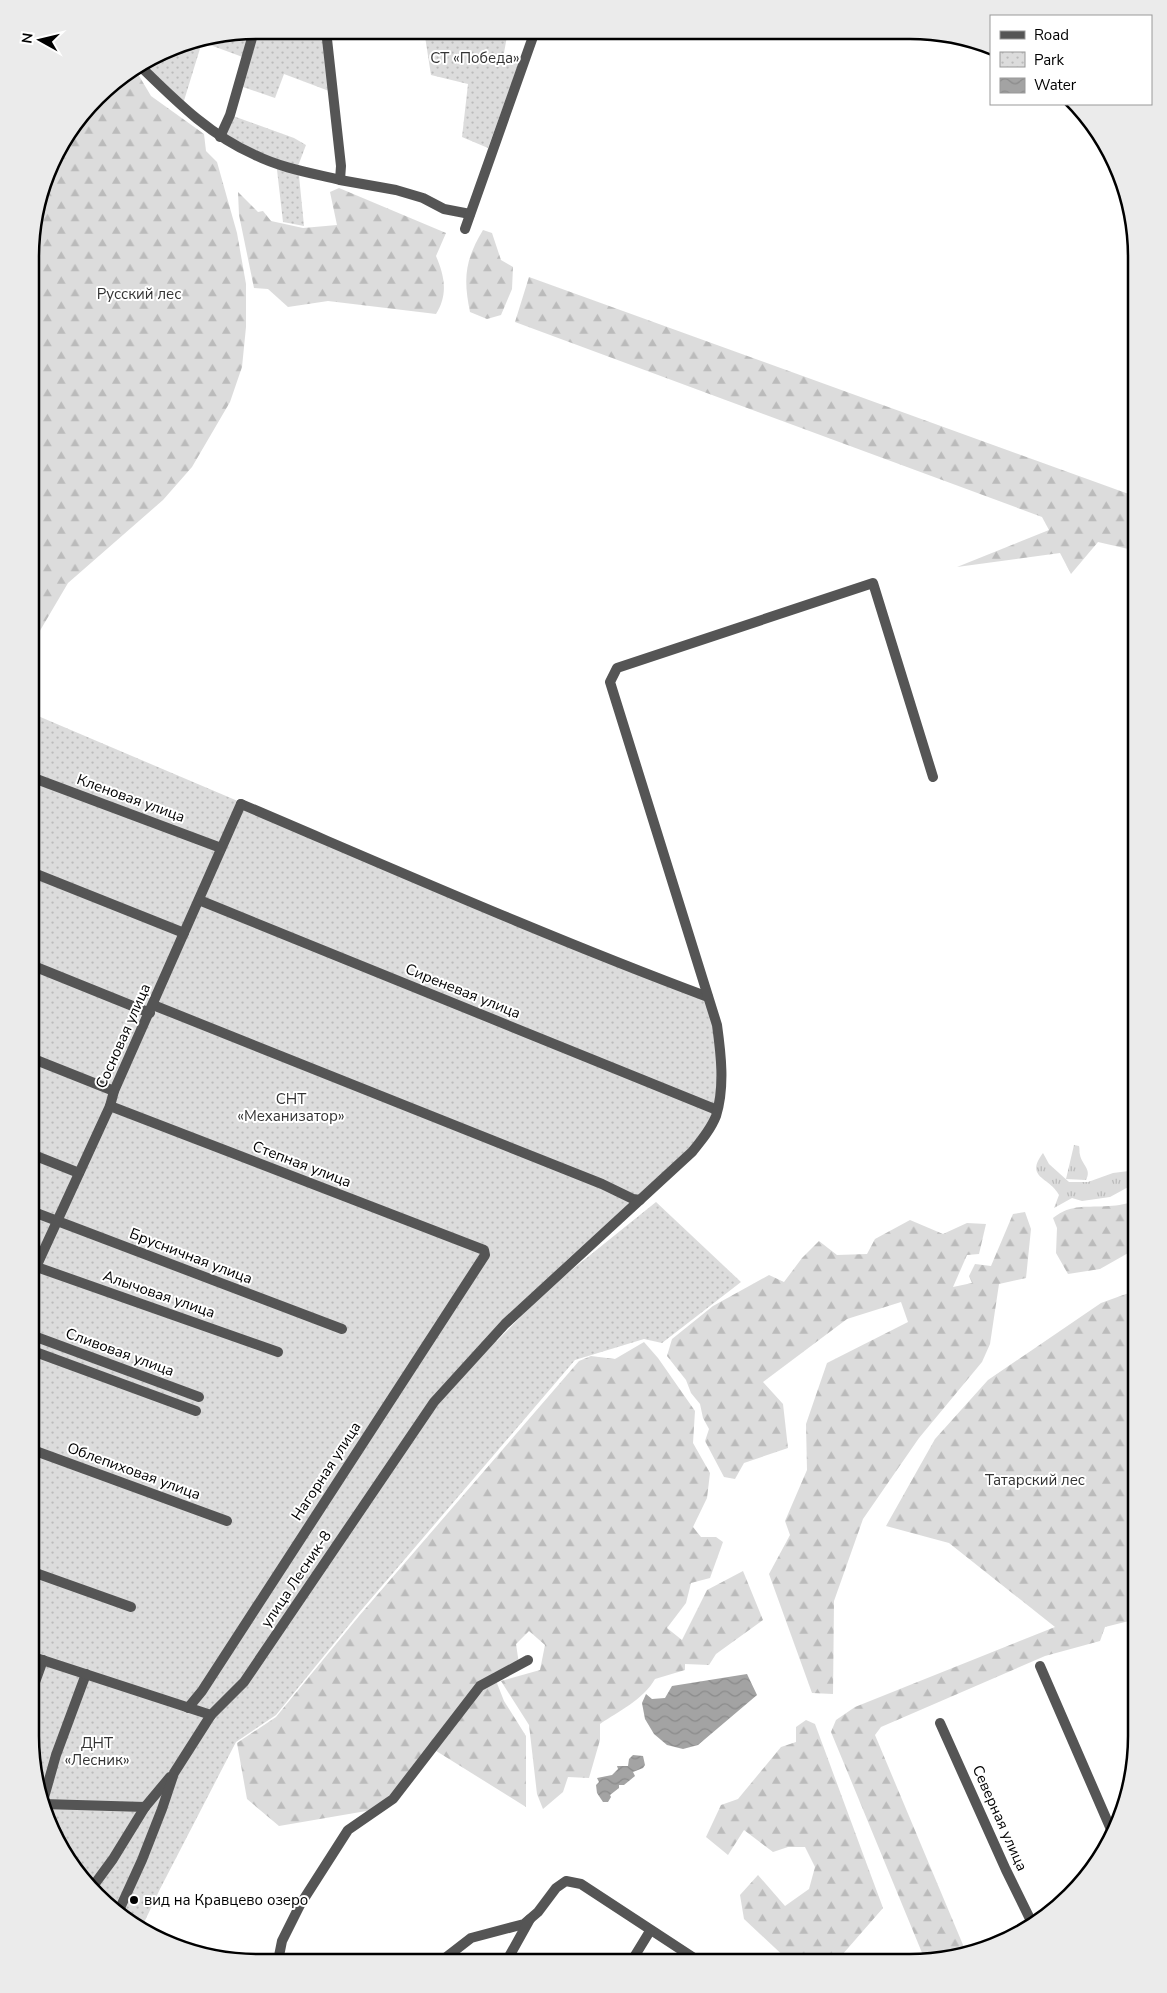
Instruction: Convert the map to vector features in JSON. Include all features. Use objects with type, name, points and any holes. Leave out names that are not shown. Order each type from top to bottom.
[{"type":"street","points":[[220,137],[230,115],[252,39]]},
{"type":"street","points":[[327,39],[341,166],[340,180]]},
{"type":"street","points":[[465,229],[532,39]]},
{"type":"street","points":[[145,69],[184,108],[220,137],[255,156],[340,180],[396,190],[423,198],[444,209],[470,214]]},
{"type":"street","name":"улица Лесник-8","points":[[121,1907],[142,1860],[174,1773],[211,1714],[244,1682],[434,1402],[505,1324],[692,1152],[705,1136],[716,1116],[722,1083],[721,1053],[717,1025],[610,682],[617,668],[873,583],[933,777]]},
{"type":"street","name":"Кленовая улица","points":[[39,780],[221,848]]},
{"type":"street","name":"Сосновая улица","points":[[39,1255],[57,1221],[110,1106],[114,1091],[241,804],[645,974],[708,997]]},
{"type":"street","points":[[39,875],[184,933]]},
{"type":"street","name":"Сиреневая улица","points":[[199,900],[717,1110]]},
{"type":"street","points":[[39,968],[151,1009],[602,1184],[633,1199],[640,1200]]},
{"type":"street","points":[[39,1061],[114,1091]]},
{"type":"street","name":"Степная улица","points":[[110,1106],[484,1250]]},
{"type":"street","points":[[39,1157],[79,1173]]},
{"type":"street","name":"Брусничная улица","points":[[39,1214],[342,1329]]},
{"type":"street","name":"Нагорная улица","points":[[188,1708],[202,1691],[366,1436],[482,1262],[485,1255],[484,1250]]},
{"type":"street","name":"Алычовая улица","points":[[39,1268],[278,1352]]},
{"type":"street","name":"Сливовая улица","points":[[39,1338],[200,1397]]},
{"type":"street","points":[[39,1353],[196,1411]]},
{"type":"street","name":"Облепиховая улица","points":[[39,1452],[227,1521]]},
{"type":"street","points":[[39,1575],[131,1607]]},
{"type":"street","points":[[39,1659],[211,1714]]},
{"type":"street","points":[[39,1671],[43,1660]]},
{"type":"street","points":[[279,1954],[282,1940],[300,1905],[348,1830],[393,1798],[480,1686],[528,1660]]},
{"type":"street","points":[[1040,1666],[1109,1826]]},
{"type":"street","points":[[46,1792],[56,1755],[86,1674]]},
{"type":"street","name":"Северная улица","points":[[940,1723],[1030,1919]]},
{"type":"street","points":[[96,1883],[113,1859],[145,1807],[174,1773]]},
{"type":"street","points":[[49,1803],[145,1807]]},
{"type":"street","points":[[450,1954],[471,1938],[524,1924],[538,1912],[556,1888],[566,1881],[581,1884],[687,1954]]},
{"type":"street","points":[[511,1954],[531,1918]]},
{"type":"street","points":[[636,1954],[650,1931]]},
{"type":"green space","points":[[242,39],[322,39],[324,40],[329,91],[284,74],[275,98],[240,86],[248,59],[208,44]]},
{"type":"green space","name":"СТ «Победа»","points":[[425,39],[507,39],[503,58],[519,63],[488,148],[462,137],[468,84],[431,75]]},
{"type":"green space","points":[[201,46],[183,104],[147,68],[173,55]]},
{"type":"green space","name":"Русский лес","points":[[138,74],[151,96],[204,134],[206,151],[217,162],[237,233],[246,284],[246,327],[242,367],[230,402],[192,467],[163,500],[68,583],[39,632],[39,242],[43,214],[50,187],[61,160],[75,136],[93,113],[113,93]]},
{"type":"green space","points":[[233,116],[294,138],[306,145],[298,166],[304,226],[283,222],[276,161],[225,134]]},
{"type":"green space","points":[[339,188],[446,233],[436,256],[443,279],[444,293],[436,314],[328,301],[288,307],[268,289],[254,288],[239,215],[238,192],[258,212],[263,211],[271,221],[303,228],[337,225],[330,192]]},
{"type":"green space","points":[[483,230],[492,233],[501,260],[513,267],[512,289],[501,315],[487,319],[470,312],[466,279],[472,251]]},
{"type":"green space","points":[[529,277],[1128,494],[1128,549],[1098,542],[1071,574],[1060,553],[957,567],[1049,530],[1042,517],[515,322]]},
{"type":"green space","name":"СНТ «Механизатор»","points":[[39,716],[705,1000],[718,1035],[718,1092],[711,1119],[696,1143],[567,1260],[489,1337],[497,1341],[548,1289],[656,1202],[741,1282],[662,1343],[644,1339],[575,1360],[358,1614],[276,1715],[236,1742],[144,1923],[113,1900],[93,1880],[75,1857],[55,1820],[46,1793],[39,1751]]},
{"type":"green space","points":[[1074,1145],[1079,1146],[1081,1158],[1088,1173],[1086,1180],[1066,1179]]},
{"type":"green space","points":[[1043,1153],[1049,1164],[1069,1182],[1088,1182],[1113,1173],[1128,1171],[1128,1187],[1110,1197],[1082,1201],[1072,1198],[1054,1208],[1059,1195],[1037,1173],[1038,1161]]},
{"type":"green space","points":[[1128,1203],[1128,1253],[1100,1269],[1068,1274],[1056,1253],[1057,1228],[1053,1218],[1073,1208],[1116,1206]]},
{"type":"green space","points":[[1025,1212],[1031,1229],[1026,1278],[999,1284],[990,1344],[982,1362],[919,1438],[863,1519],[834,1601],[833,1694],[812,1693],[769,1574],[790,1535],[785,1521],[807,1470],[806,1424],[827,1363],[908,1322],[901,1302],[847,1319],[763,1382],[783,1404],[788,1448],[744,1463],[735,1479],[724,1477],[705,1441],[709,1429],[703,1418],[700,1404],[691,1393],[686,1380],[667,1356],[672,1339],[713,1306],[769,1275],[784,1282],[802,1258],[819,1241],[837,1255],[867,1254],[875,1239],[910,1220],[943,1234],[967,1223],[986,1224],[979,1254],[967,1255],[953,1287],[972,1283],[969,1276],[975,1264],[991,1266],[1013,1214]]},
{"type":"green space","name":"Татарский лес","points":[[1128,1293],[1128,1621],[1105,1627],[1100,1641],[1045,1656],[881,1727],[875,1735],[964,1948],[923,1954],[831,1732],[836,1720],[855,1707],[1055,1627],[949,1543],[886,1526],[935,1439],[988,1380],[1101,1303]]},
{"type":"green space","points":[[644,1342],[658,1358],[695,1411],[693,1443],[710,1473],[707,1498],[693,1527],[701,1537],[716,1537],[723,1542],[710,1578],[691,1583],[686,1603],[667,1628],[682,1640],[707,1590],[743,1571],[763,1620],[716,1654],[709,1665],[685,1664],[685,1670],[655,1679],[637,1699],[600,1724],[600,1740],[589,1778],[568,1777],[563,1792],[543,1809],[537,1794],[529,1725],[501,1681],[540,1670],[545,1645],[529,1631],[516,1644],[519,1664],[493,1673],[504,1701],[526,1736],[526,1807],[433,1749],[378,1809],[279,1826],[247,1799],[237,1743],[276,1717],[359,1616],[579,1361],[591,1356],[615,1359]]},
{"type":"green space","points":[[806,1720],[815,1724],[883,1908],[843,1954],[781,1954],[744,1919],[740,1895],[758,1875],[785,1906],[809,1889],[815,1867],[805,1847],[788,1847],[773,1852],[744,1830],[728,1855],[706,1837],[721,1805],[738,1799],[781,1747],[796,1742],[796,1727]]},
{"type":"water","points":[[747,1674],[757,1695],[698,1745],[683,1749],[667,1745],[654,1734],[645,1719],[642,1703],[646,1694],[652,1699],[665,1698],[672,1686]]},
{"type":"water","points":[[633,1755],[643,1756],[645,1765],[643,1768],[633,1772],[635,1776],[624,1785],[619,1785],[619,1788],[610,1795],[611,1797],[608,1802],[603,1802],[597,1793],[596,1785],[599,1782],[597,1778],[612,1775],[618,1769],[617,1766],[628,1766],[629,1759]]},
{"type":"place","name":"вид на Кравцево озеро","points":[[134,1900]]},
{"type":"park label","name":"ДНТ «Лесник»","points":[[97,1752]]}]
